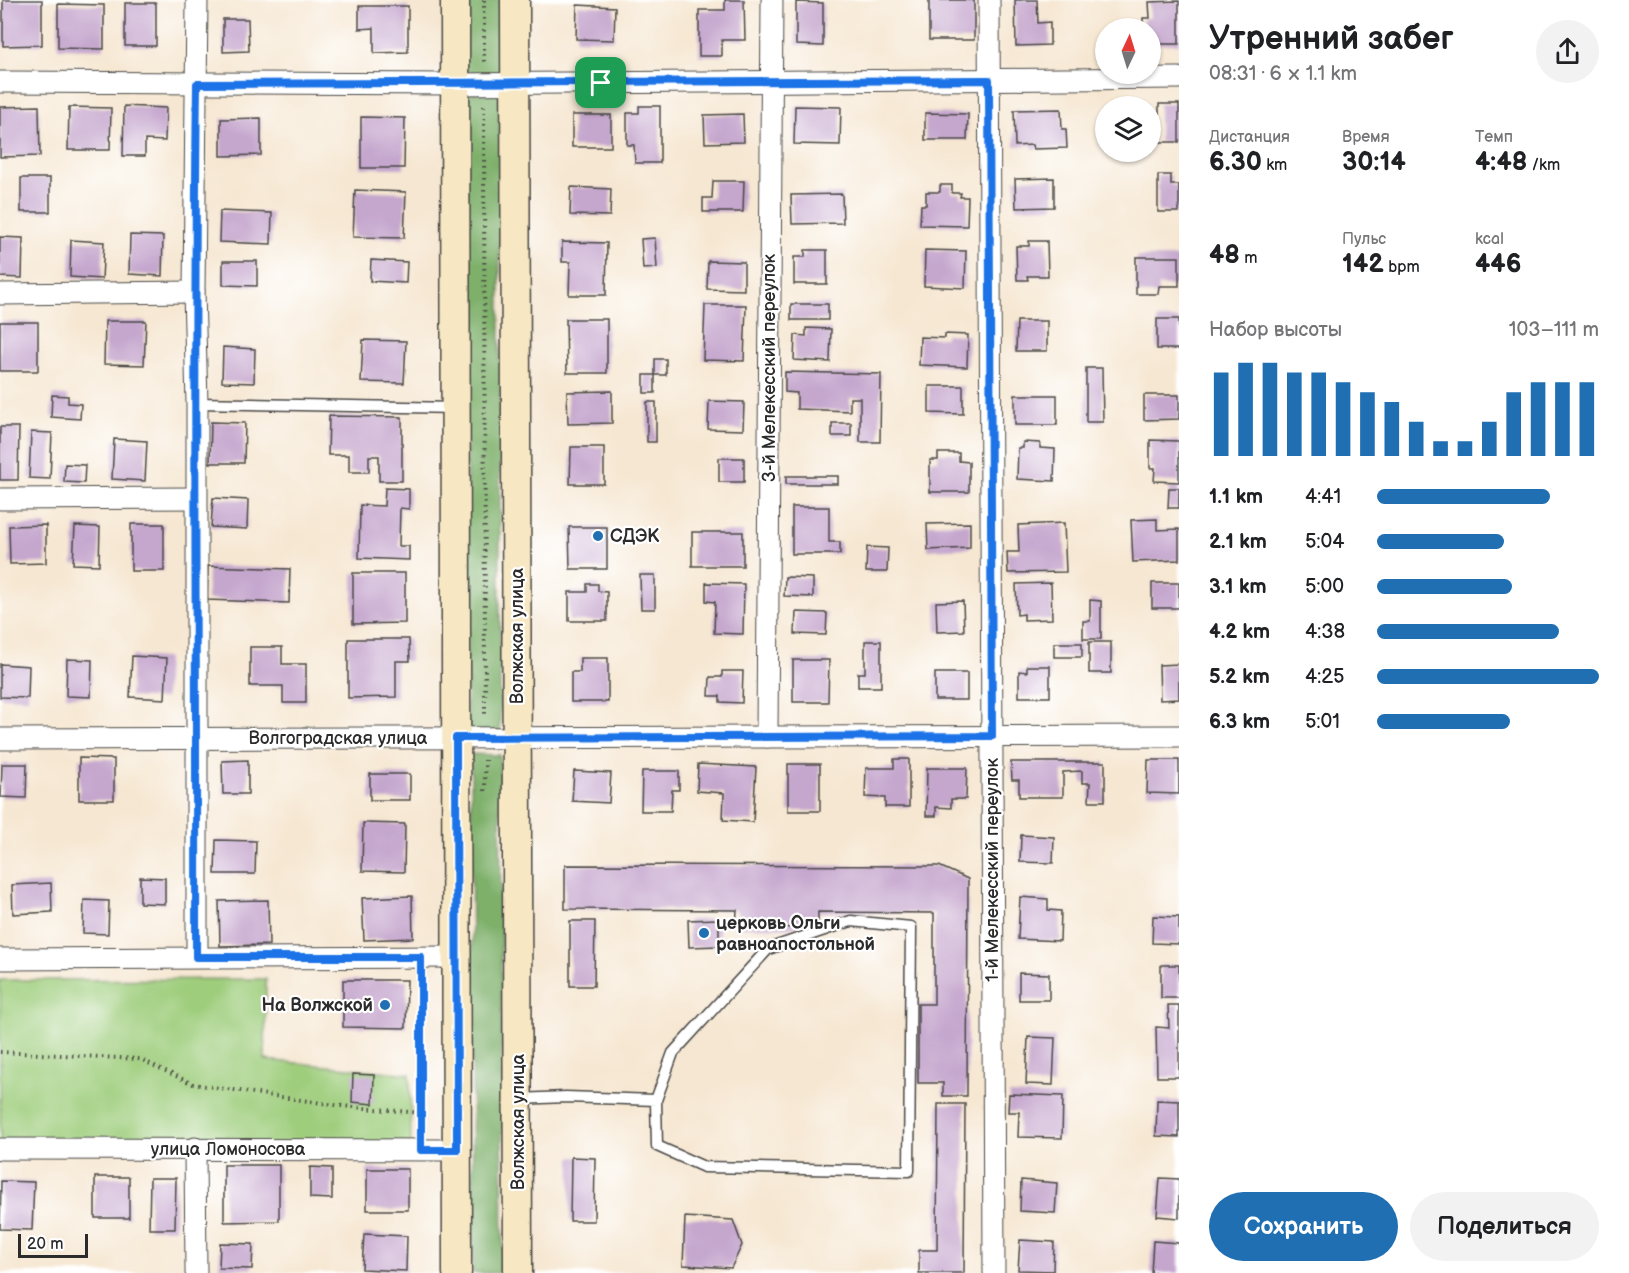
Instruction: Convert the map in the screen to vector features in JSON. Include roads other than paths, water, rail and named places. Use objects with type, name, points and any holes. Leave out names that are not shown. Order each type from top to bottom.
[{"type":"main road","points":[[455,0],[457,1273]]},
{"type":"main road","name":"Волжская улица","points":[[515,0],[518,1273]]},
{"type":"street","points":[[196,957],[197,403],[194,292],[197,0]]},
{"type":"street","name":"3-й Мелекесский переулок","points":[[767,737],[772,0]]},
{"type":"street","name":"1-й Мелекесский переулок","points":[[989,0],[994,1273]]},
{"type":"street","points":[[0,82],[515,84],[1179,78]]},
{"type":"street","points":[[0,294],[194,292]]},
{"type":"street","points":[[0,499],[196,498]]},
{"type":"street","name":"Волгоградская улица","points":[[0,739],[1179,736]]},
{"type":"street","points":[[0,959],[456,957]]},
{"type":"street","points":[[195,1148],[196,1273]]},
{"type":"street","name":"улица Ломоносова","points":[[0,1149],[457,1150]]},
{"type":"lane","points":[[197,403],[456,408]]},
{"type":"lane","points":[[851,921],[911,927],[909,1172],[704,1167],[657,1146],[656,1100],[673,1053],[768,949],[851,921]]},
{"type":"lane","points":[[518,1100],[566,1097],[656,1100]]},
{"type":"place","name":"СДЭК","points":[[598,536]]},
{"type":"place","name":"церковь Ольги равноапостольной","points":[[704,933]]},
{"type":"place","name":"На Волжской","points":[[385,1005]]}]
